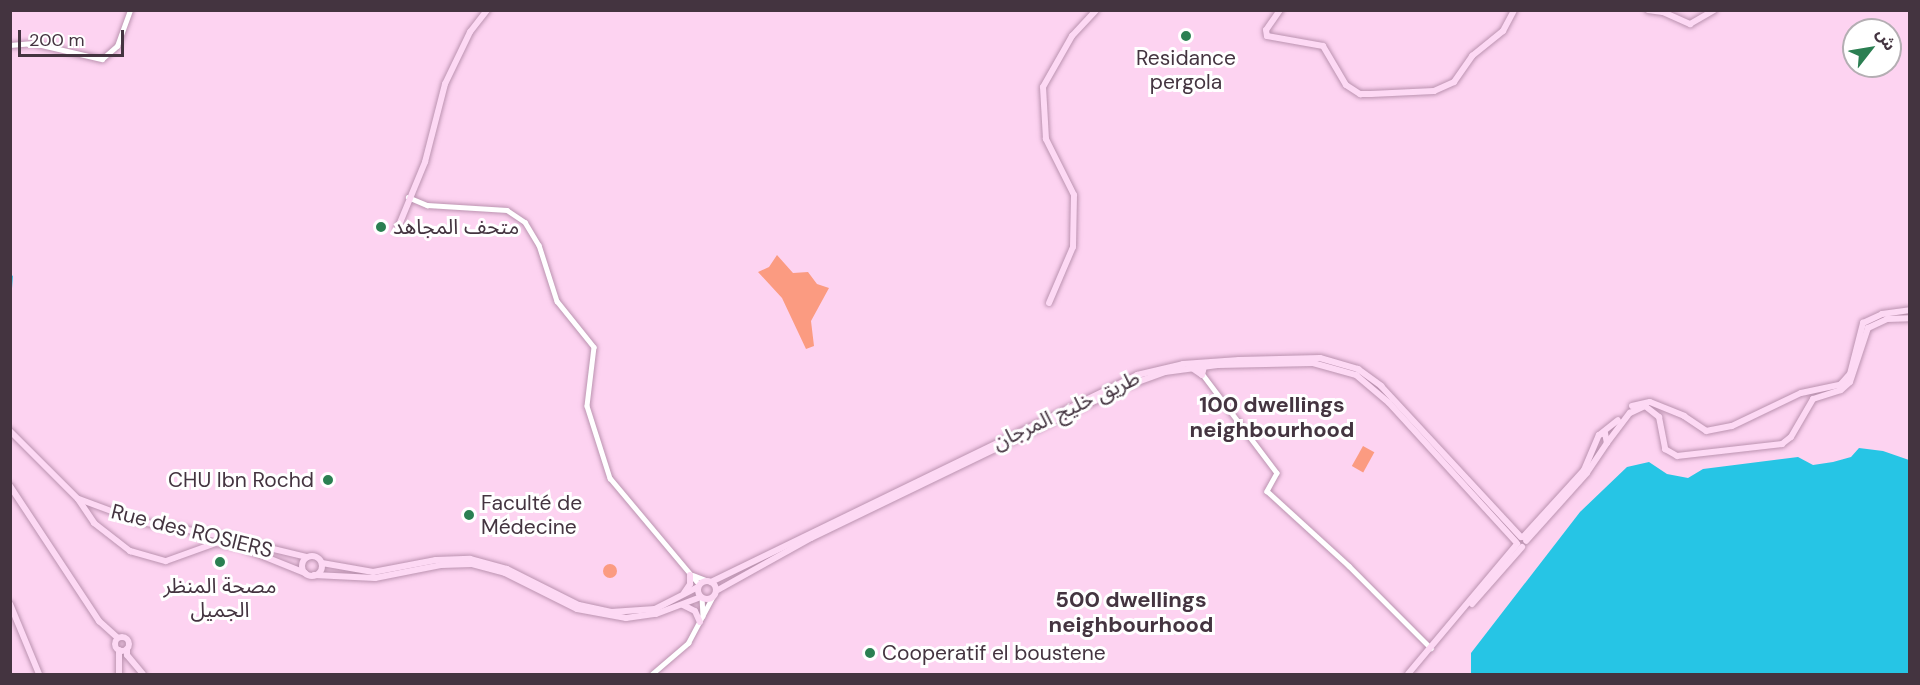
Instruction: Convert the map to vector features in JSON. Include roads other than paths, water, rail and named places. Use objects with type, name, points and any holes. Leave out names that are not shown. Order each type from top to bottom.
[{"type":"main road","points":[[408,198],[426,158],[445,84],[471,32],[487,10]]},
{"type":"main road","points":[[1049,303],[1073,247],[1074,195],[1047,139],[1043,87],[1072,36],[1095,10]]},
{"type":"main road","points":[[1280,10],[1266,30],[1266,36],[1323,46],[1346,86],[1360,94],[1371,94],[1434,91],[1454,82],[1472,56],[1503,32],[1514,10]]},
{"type":"main road","points":[[1648,10],[1663,12],[1690,24],[1714,10]]},
{"type":"main road","points":[[1408,675],[1588,464],[1599,435],[1638,403],[1651,403],[1664,411],[1677,413],[1701,429],[1713,432],[1801,393],[1836,387],[1848,377],[1863,323],[1882,314],[1910,310]]},
{"type":"main road","points":[[1431,648],[1511,552],[1587,473],[1607,443],[1636,408],[1647,406],[1659,417],[1662,444],[1679,457],[1782,444],[1789,440],[1816,397],[1839,391],[1850,382],[1868,328],[1881,321],[1910,318]]},
{"type":"main road","name":"طريق خليج المرجان","points":[[322,563],[373,572],[436,560],[470,559],[507,569],[563,598],[599,610],[642,612],[676,600],[699,585],[1120,382],[1198,366],[1299,357],[1329,362],[1371,378],[1521,541]]},
{"type":"main road","points":[[1198,366],[1202,375]]},
{"type":"main road","points":[[1198,366],[1202,375]]},
{"type":"main road","name":"طريق خليج المرجان","points":[[715,593],[812,538],[1055,418],[1147,377],[1198,366]]},
{"type":"main road","points":[[1659,417],[1664,411]]},
{"type":"main road","points":[[10,431],[78,499],[94,523],[120,546],[145,556],[174,560],[204,544],[216,543],[238,546],[314,575],[375,578],[441,565],[472,564],[505,573],[560,602],[598,615],[643,616],[683,604],[715,593],[710,581]]},
{"type":"main road","points":[[1599,435],[1606,434],[1607,443]]},
{"type":"main road","points":[[10,486],[99,621],[118,638],[127,639],[127,655],[143,675]]},
{"type":"main road","name":"Rue des ROSIERS","points":[[78,499],[141,522],[211,534],[307,557]]},
{"type":"main road","points":[[1511,552],[1511,531],[1531,529]]},
{"type":"main road","points":[[305,573],[302,565],[307,557],[315,556],[322,563],[321,569],[314,575]]},
{"type":"main road","points":[[676,600],[690,584],[690,574]]},
{"type":"main road","points":[[699,585],[701,597]]},
{"type":"main road","points":[[10,604],[39,675]]},
{"type":"main road","points":[[683,604],[695,611],[701,619]]},
{"type":"main road","points":[[118,638],[115,643],[118,650],[119,675]]},
{"type":"main road","points":[[118,650],[127,649]]},
{"type":"street","points":[[10,45],[33,43],[102,59],[117,46],[130,10]]},
{"type":"street","points":[[408,198],[425,207],[511,211],[522,218],[534,236],[559,306],[594,347],[587,406],[610,478],[617,492],[699,585]]},
{"type":"street","points":[[1202,375],[1277,473],[1267,491],[1349,566],[1431,648]]},
{"type":"street","points":[[690,574],[710,581]]},
{"type":"street","points":[[652,675],[680,653],[715,593]]},
{"type":"street","points":[[701,597],[701,619]]},
{"type":"water","points":[[1859,448],[1883,451],[1909,460],[1909,674],[1471,674],[1471,653],[1580,512],[1627,467],[1649,462],[1667,474],[1688,478],[1703,469],[1798,457],[1813,465],[1833,462],[1851,457]]},
{"type":"waterway","points":[[10,303],[12,277]]},
{"type":"place","name":"Residance pergola","points":[[1186,36]]},
{"type":"place","name":"متحف المجاهد","points":[[381,227]]},
{"type":"place","name":"CHU Ibn Rochd","points":[[328,480]]},
{"type":"place","name":"Faculté de Médecine","points":[[469,515]]},
{"type":"place","name":"مصحة المنظر الجميل","points":[[220,562]]},
{"type":"place","name":"Cooperatif el boustene","points":[[870,653]]},
{"type":"district","name":"100 dwellings neighbourhood","points":[[1272,416]]},
{"type":"district","name":"500 dwellings neighbourhood","points":[[1131,612]]}]
